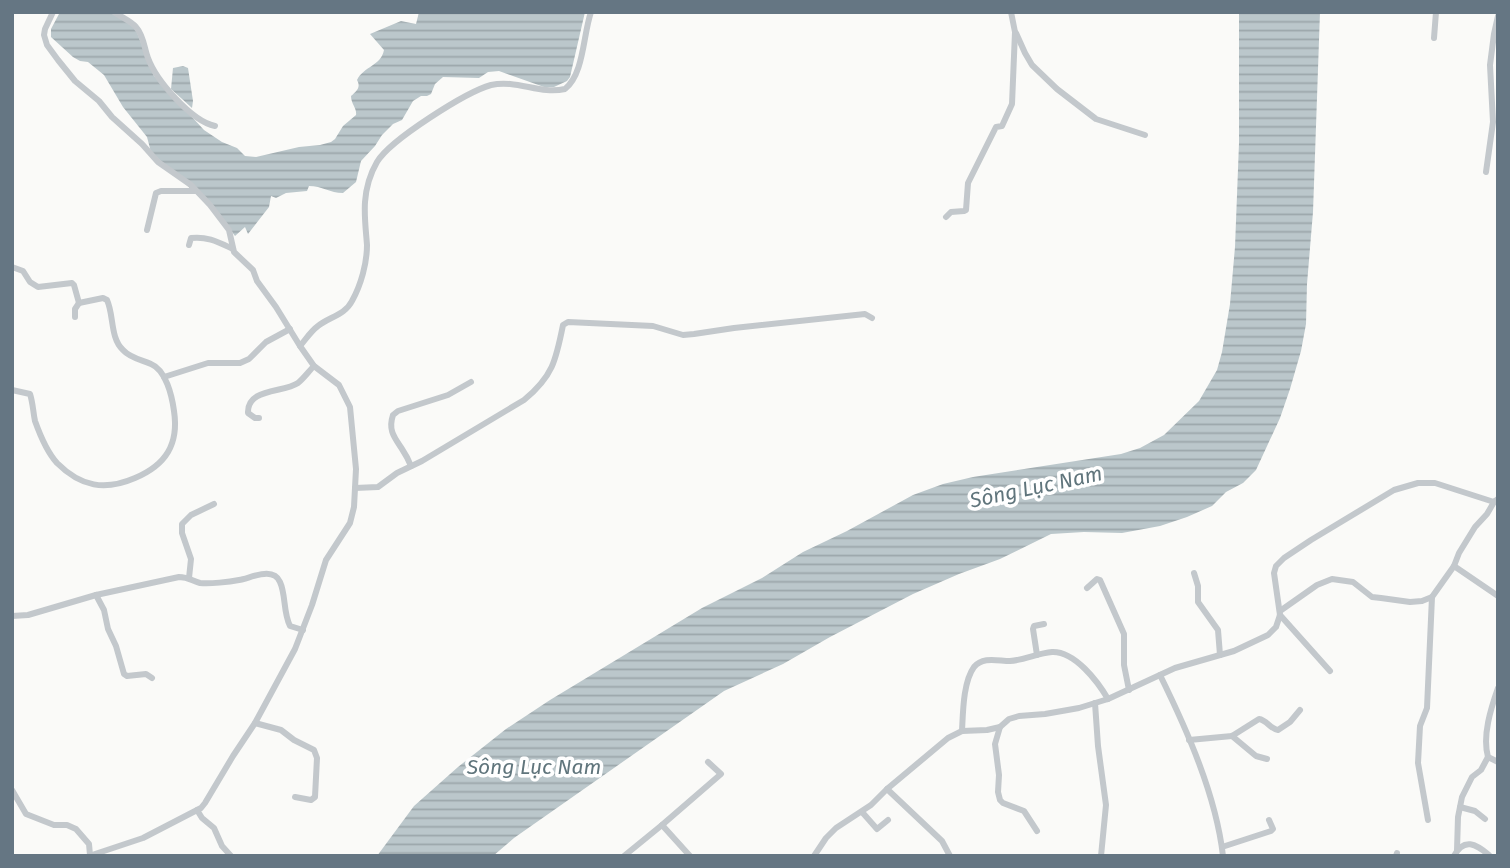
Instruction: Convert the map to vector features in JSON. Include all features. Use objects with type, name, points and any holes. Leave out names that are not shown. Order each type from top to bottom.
[{"type":"street","points":[[12,790],[26,814],[80,831],[89,844],[89,856],[143,838],[197,810],[205,803],[255,723],[290,659],[303,630],[326,560],[350,523],[354,507],[356,469],[350,407],[339,385],[314,366],[257,281],[253,270],[236,255],[229,230],[210,205],[185,181],[157,161],[99,101],[75,81],[58,60],[44,36],[53,12]]},
{"type":"street","points":[[114,12],[137,28],[148,59],[177,99],[196,116],[215,126]]},
{"type":"street","points":[[300,346],[316,327],[345,310],[357,292],[367,251],[365,206],[368,187],[382,154],[445,108],[486,87],[510,83],[547,91],[565,89],[578,68],[591,12]]},
{"type":"street","points":[[1011,12],[1015,32],[1025,54],[1032,65],[1057,89],[1096,119],[1144,135]]},
{"type":"street","points":[[1434,38],[1436,12]]},
{"type":"street","points":[[1486,172],[1493,122],[1490,65],[1498,16]]},
{"type":"street","points":[[946,217],[951,212],[966,210],[970,177],[996,127],[1002,126],[1010,108],[1015,32]]},
{"type":"street","points":[[148,230],[156,193],[195,191]]},
{"type":"street","points":[[189,245],[193,237],[211,238],[233,249]]},
{"type":"street","points":[[12,267],[23,271],[30,282],[38,287],[72,283],[79,303]]},
{"type":"street","points":[[12,390],[30,394],[35,420],[46,447],[55,461],[86,483],[107,486],[132,480],[163,461],[175,434],[172,398],[164,377],[154,365],[143,362],[122,349],[114,331],[106,299],[79,303],[75,309],[75,317]]},
{"type":"street","points":[[355,488],[378,487],[397,473],[513,407],[538,389],[551,372],[563,325],[568,322],[653,326],[683,335],[865,314],[872,318]]},
{"type":"street","points":[[164,377],[208,363],[240,363],[249,359],[266,342],[290,329]]},
{"type":"street","points":[[260,418],[248,413],[248,404],[254,398],[295,384],[314,366]]},
{"type":"street","points":[[411,467],[391,430],[393,415],[448,395],[471,382]]},
{"type":"street","points":[[814,856],[825,838],[836,828],[862,812],[948,738],[962,731],[1000,727],[1009,719],[1019,716],[1045,714],[1108,699],[1175,668],[1234,651],[1268,635],[1276,627],[1280,613],[1273,577],[1278,564],[1311,540],[1394,490],[1418,483],[1435,483],[1496,501],[1475,527],[1454,566],[1432,597],[1427,708],[1420,726],[1418,763],[1428,820]]},
{"type":"street","points":[[189,578],[191,559],[182,533],[182,524],[191,515],[214,504]]},
{"type":"street","points":[[1454,566],[1498,596]]},
{"type":"street","points":[[1194,573],[1199,604],[1218,630],[1220,655]]},
{"type":"street","points":[[12,616],[43,611],[96,595],[179,577],[201,583],[239,580],[261,574],[273,575],[279,579],[288,623],[303,630]]},
{"type":"street","points":[[1087,588],[1100,579],[1123,629],[1124,665],[1129,690]]},
{"type":"street","points":[[1280,613],[1317,585],[1332,579],[1353,582],[1373,597],[1410,602],[1432,597]]},
{"type":"street","points":[[96,595],[104,610],[124,674],[146,674],[152,678]]},
{"type":"street","points":[[1280,613],[1330,671]]},
{"type":"street","points":[[1037,655],[1033,629],[1034,626],[1044,624]]},
{"type":"street","points":[[962,731],[964,701],[973,669],[977,664],[988,660],[1023,660],[1059,652],[1093,676],[1108,699]]},
{"type":"street","points":[[1160,675],[1203,772],[1223,856]]},
{"type":"street","points":[[1498,688],[1487,734],[1486,751],[1488,757],[1498,762]]},
{"type":"street","points":[[1095,703],[1098,753],[1106,804],[1101,856]]},
{"type":"street","points":[[1188,740],[1232,736],[1259,719],[1278,730],[1290,722],[1300,710]]},
{"type":"street","points":[[255,723],[281,730],[316,752],[315,797],[312,800],[295,797]]},
{"type":"street","points":[[1000,727],[995,744],[1000,800],[1024,811],[1037,831]]},
{"type":"street","points":[[1232,736],[1256,756],[1268,759]]},
{"type":"street","points":[[1456,853],[1462,797],[1472,776],[1481,770],[1488,757]]},
{"type":"street","points":[[624,856],[721,774],[708,762]]},
{"type":"street","points":[[887,789],[942,841],[950,856]]},
{"type":"street","points":[[1460,807],[1475,811],[1485,819]]},
{"type":"street","points":[[197,810],[214,828],[222,846],[231,856]]},
{"type":"street","points":[[862,812],[877,829],[888,820]]},
{"type":"street","points":[[1222,847],[1271,831],[1273,829],[1269,820]]},
{"type":"street","points":[[662,825],[690,856]]},
{"type":"street","points":[[1456,853],[1462,845],[1474,845],[1489,855]]},
{"type":"water","points":[[60,12],[110,12],[128,22],[136,30],[154,76],[204,130],[237,148],[245,156],[256,157],[320,145],[335,139],[343,126],[356,115],[351,96],[358,89],[357,80],[380,59],[384,50],[370,34],[401,21],[416,24],[419,12],[585,12],[567,81],[554,87],[544,87],[499,71],[488,72],[479,78],[443,77],[435,84],[431,94],[413,101],[402,120],[393,124],[382,135],[361,161],[356,182],[343,193],[309,186],[307,191],[286,193],[276,198],[271,196],[269,207],[248,234],[245,227],[235,236],[221,217],[151,152],[147,137],[123,107],[104,75],[88,62],[73,57],[51,37],[51,29]]},
{"type":"water","name":"Sông Lục Nam","points":[[1239,12],[1320,12],[1306,324],[1301,351],[1280,418],[1256,470],[1243,483],[1226,492],[1212,506],[1187,517],[1160,526],[1122,533],[1051,534],[1000,559],[913,594],[783,664],[724,691],[514,838],[493,856],[377,856],[414,806],[506,729],[702,608],[762,578],[803,552],[913,495],[943,484],[1121,454],[1140,448],[1164,435],[1199,401],[1217,370],[1230,304],[1239,143]]},
{"type":"water","points":[[173,68],[188,68],[192,108],[171,89]]}]
